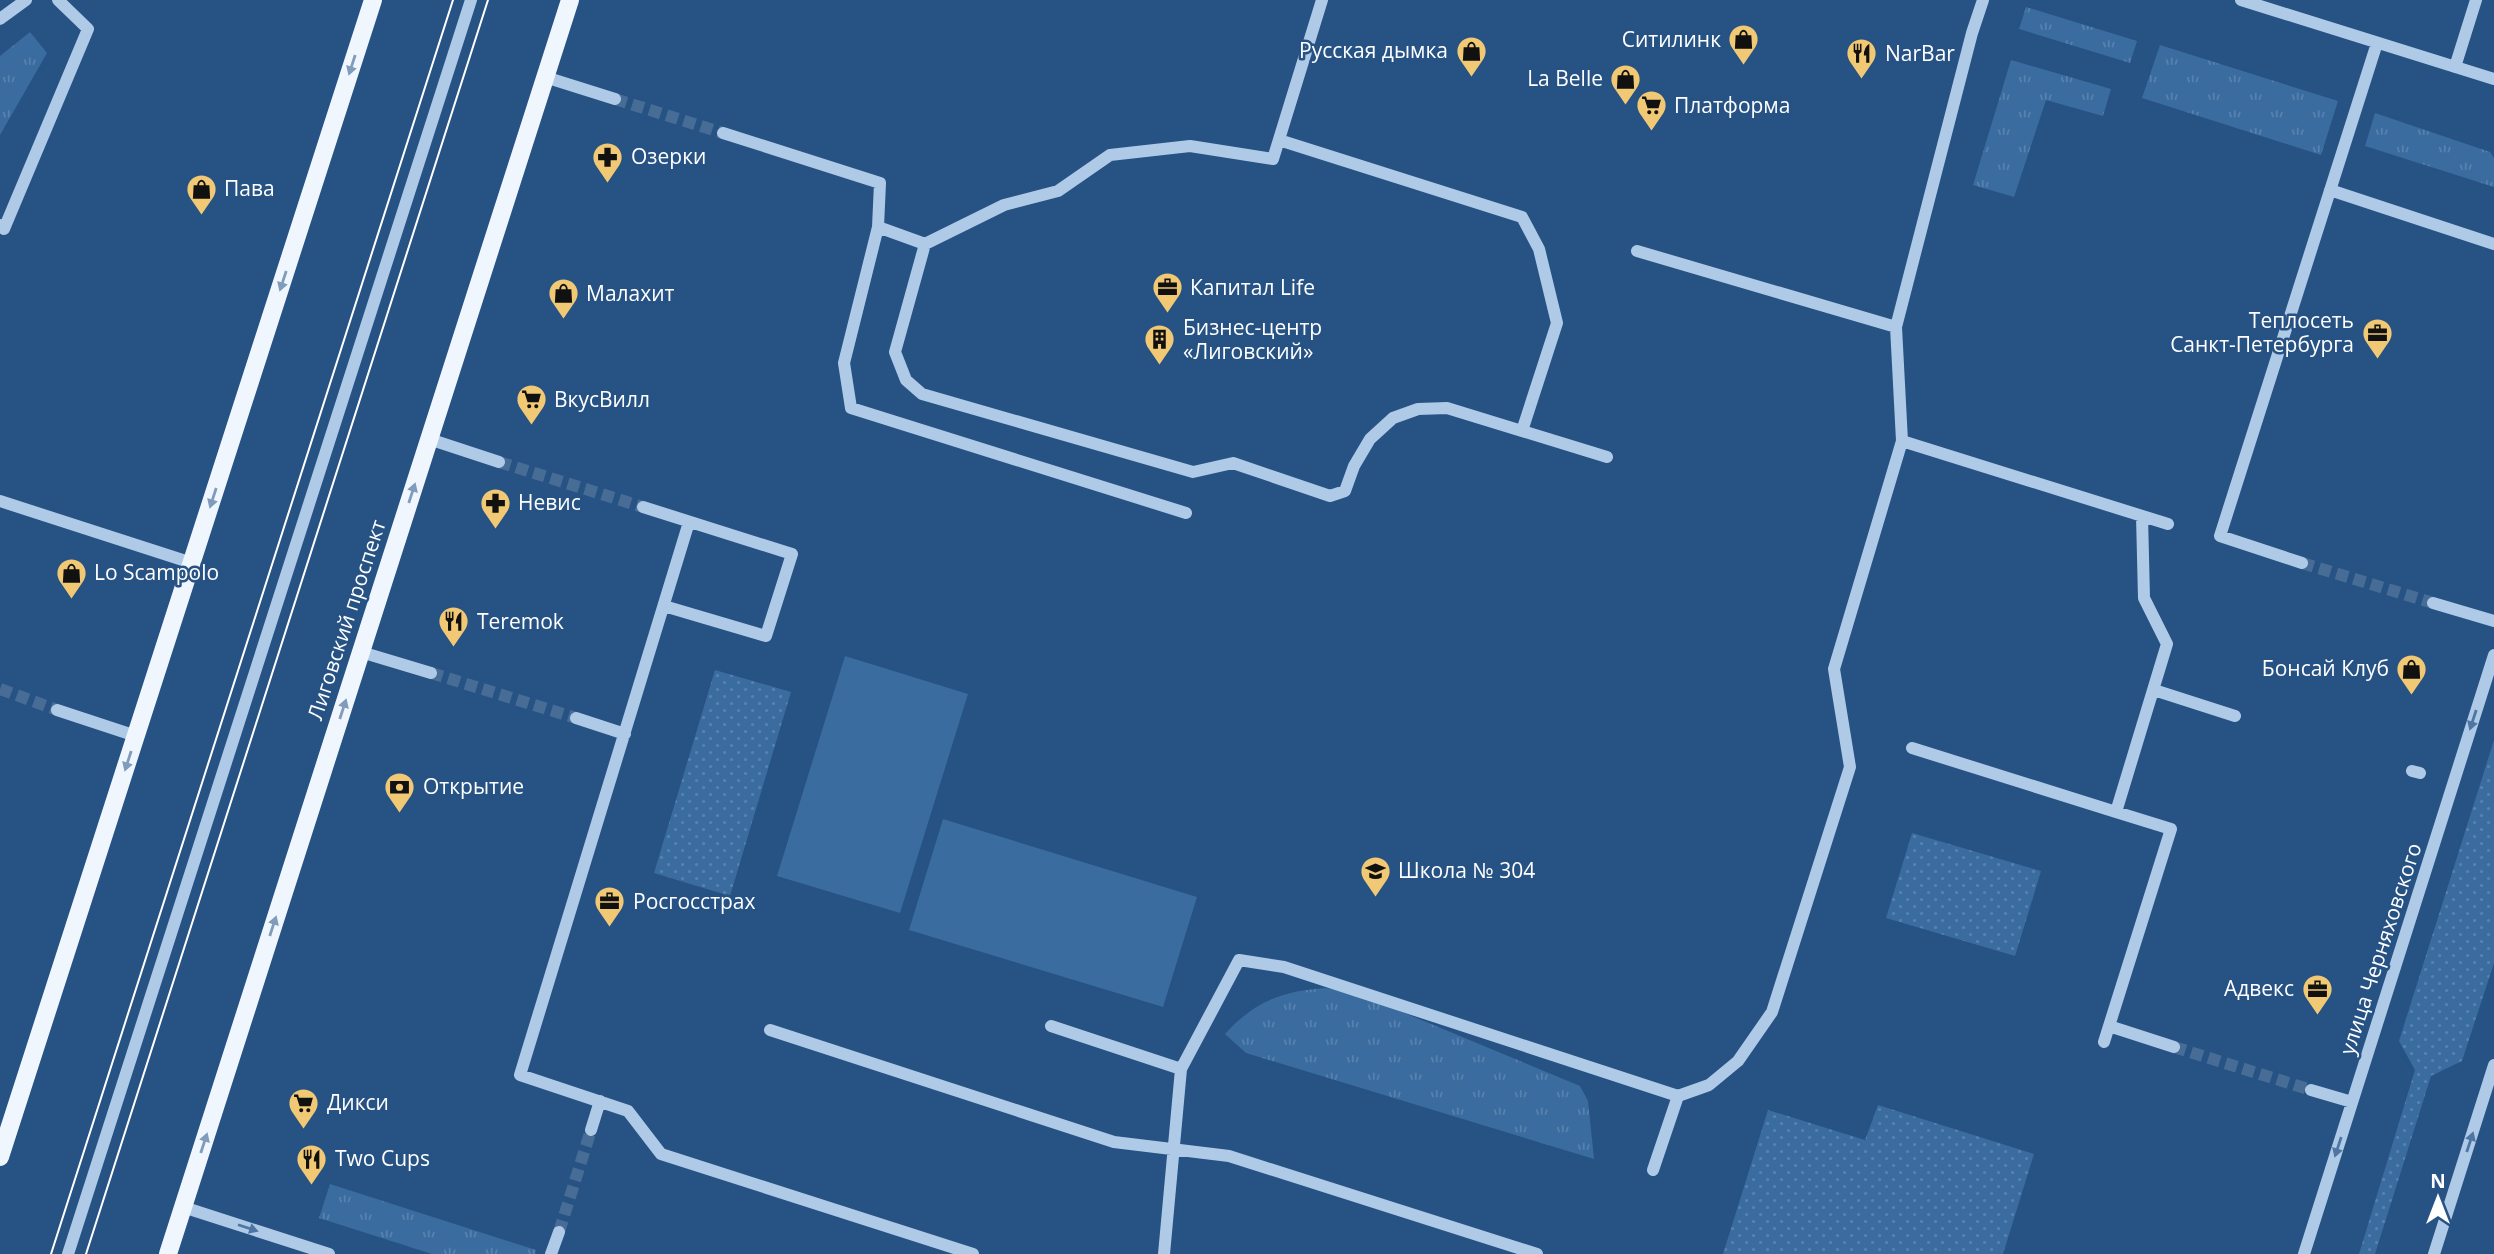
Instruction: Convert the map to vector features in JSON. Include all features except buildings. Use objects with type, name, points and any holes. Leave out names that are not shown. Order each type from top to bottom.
[{"type":"main road","points":[[0,1157],[373,0]]},
{"type":"main road","name":"Лиговский проспект","points":[[168,1254],[570,0]]},
{"type":"street","points":[[0,19],[26,0]]},
{"type":"street","points":[[0,225],[4,229],[88,29],[58,0]]},
{"type":"street","points":[[68,1254],[471,0]]},
{"type":"street","points":[[878,228],[925,244],[1004,205],[1058,191],[1110,155],[1190,146],[1273,159],[1322,0]]},
{"type":"street","points":[[1164,1254],[1181,1069],[1239,960],[1284,967],[1678,1096],[1709,1085],[1738,1061],[1772,1012],[1850,767],[1834,669],[1902,441],[1896,327],[1972,33],[1983,0]]},
{"type":"street","points":[[2241,0],[2494,79]]},
{"type":"street","points":[[2455,66],[2476,0]]},
{"type":"street","points":[[2302,563],[2220,536],[2378,43]]},
{"type":"street","points":[[545,77],[615,99]]},
{"type":"street","points":[[723,133],[880,183],[878,228],[844,363],[851,408],[1186,513]]},
{"type":"street","points":[[1279,140],[1522,217],[1539,249],[1557,323],[1522,431]]},
{"type":"street","points":[[2330,190],[2494,244]]},
{"type":"street","points":[[925,244],[895,352],[906,380],[922,394],[1193,472],[1233,463],[1330,496],[1345,491],[1354,466],[1370,439],[1393,418],[1418,409],[1447,408],[1607,457]]},
{"type":"street","points":[[1637,251],[1896,327]]},
{"type":"street","points":[[429,439],[499,461]]},
{"type":"street","points":[[1902,441],[2168,524]]},
{"type":"street","points":[[0,501],[192,563]]},
{"type":"street","points":[[643,507],[792,554],[766,636],[664,606]]},
{"type":"street","points":[[2116,812],[2167,644],[2144,598],[2142,516]]},
{"type":"street","points":[[689,522],[520,1075],[628,1111],[661,1154],[973,1254]]},
{"type":"street","points":[[2433,603],[2494,621]]},
{"type":"street","points":[[361,652],[431,673]]},
{"type":"street","name":"улица Черняховского","points":[[2304,1254],[2494,655]]},
{"type":"street","points":[[2154,690],[2235,716]]},
{"type":"street","points":[[57,710],[136,736]]},
{"type":"street","points":[[576,718],[625,734]]},
{"type":"street","points":[[1912,748],[2171,829],[2104,1042]]},
{"type":"street","points":[[1051,1027],[1181,1069]]},
{"type":"street","points":[[2109,1027],[2174,1047]]},
{"type":"street","points":[[770,1030],[1114,1142],[1229,1156],[1537,1254]]},
{"type":"street","points":[[2434,1254],[2494,1068]]},
{"type":"street","points":[[2311,1090],[2352,1102]]},
{"type":"street","points":[[1653,1170],[1678,1096]]},
{"type":"street","points":[[591,1130],[600,1101]]},
{"type":"street","points":[[183,1208],[329,1254]]},
{"type":"street","points":[[551,1254],[559,1232]]},
{"type":"green space","points":[[2026,7],[2137,41],[2130,63],[2019,29]]},
{"type":"green space","points":[[30,32],[47,53],[0,135],[0,56]]},
{"type":"green space","points":[[2160,45],[2338,101],[2321,155],[2142,98]]},
{"type":"green space","points":[[2011,60],[2111,89],[2103,116],[2046,100],[2014,197],[1973,185]]},
{"type":"green space","points":[[2375,113],[2490,152],[2494,158],[2494,187],[2365,146]]},
{"type":"green space","points":[[845,656],[968,694],[900,913],[777,876]]},
{"type":"green space","points":[[715,670],[791,692],[730,896],[654,873]]},
{"type":"green space","points":[[2494,740],[2494,963],[2462,1061],[2431,1076],[2375,1254],[2359,1254],[2415,1070],[2399,1041]]},
{"type":"green space","points":[[943,819],[1197,897],[1163,1007],[909,930]]},
{"type":"green space","points":[[1912,833],[2041,871],[2015,956],[1886,918]]},
{"type":"green space","points":[[1326,988],[1359,994],[1580,1086],[1588,1101],[1594,1159],[1246,1053],[1225,1034],[1247,1013],[1270,1000],[1296,992]]},
{"type":"green space","points":[[1878,1105],[2034,1154],[2003,1254],[1723,1254],[1768,1110],[1865,1140]]},
{"type":"green space","points":[[330,1184],[536,1250],[535,1254],[432,1254],[319,1218]]},
{"type":"tunnel","points":[[615,99],[723,133]]},
{"type":"tunnel","points":[[499,462],[643,507]]},
{"type":"tunnel","points":[[2302,563],[2433,603]]},
{"type":"tunnel","points":[[431,673],[576,718]]},
{"type":"tunnel","points":[[0,689],[57,710]]},
{"type":"tunnel","points":[[2174,1047],[2311,1090]]},
{"type":"tunnel","points":[[559,1232],[591,1130]]},
{"type":"tram line","points":[[51,1254],[453,0]]},
{"type":"tram line","points":[[86,1254],[488,0]]},
{"type":"place","name":"Ситилинк","points":[[1744,67]]},
{"type":"place","name":"Русская дымка","points":[[1471,78]]},
{"type":"place","name":"NarBar","points":[[1862,81]]},
{"type":"place","name":"La Belle","points":[[1626,106]]},
{"type":"place","name":"Платформа","points":[[1651,133]]},
{"type":"place","name":"Озерки","points":[[608,184]]},
{"type":"place","name":"Пава","points":[[201,216]]},
{"type":"place","name":"Капитал Life","points":[[1167,315]]},
{"type":"place","name":"Малахит","points":[[563,321]]},
{"type":"place","name":"Теплосеть Санкт-Петербурга","points":[[2377,360]]},
{"type":"place","name":"Бизнес-центр «Лиговский»","points":[[1160,367]]},
{"type":"place","name":"ВкусВилл","points":[[531,427]]},
{"type":"place","name":"Невис","points":[[495,530]]},
{"type":"place","name":"Lo Scampolo","points":[[71,600]]},
{"type":"place","name":"Teremok","points":[[454,649]]},
{"type":"place","name":"Бонсай Клуб","points":[[2412,696]]},
{"type":"place","name":"Открытие","points":[[400,814]]},
{"type":"place","name":"Школа № 304","points":[[1375,898]]},
{"type":"place","name":"Росгосстрах","points":[[610,929]]},
{"type":"place","name":"Адвекс","points":[[2317,1016]]},
{"type":"place","name":"Дикси","points":[[304,1130]]},
{"type":"place","name":"Two Cups","points":[[312,1186]]}]
